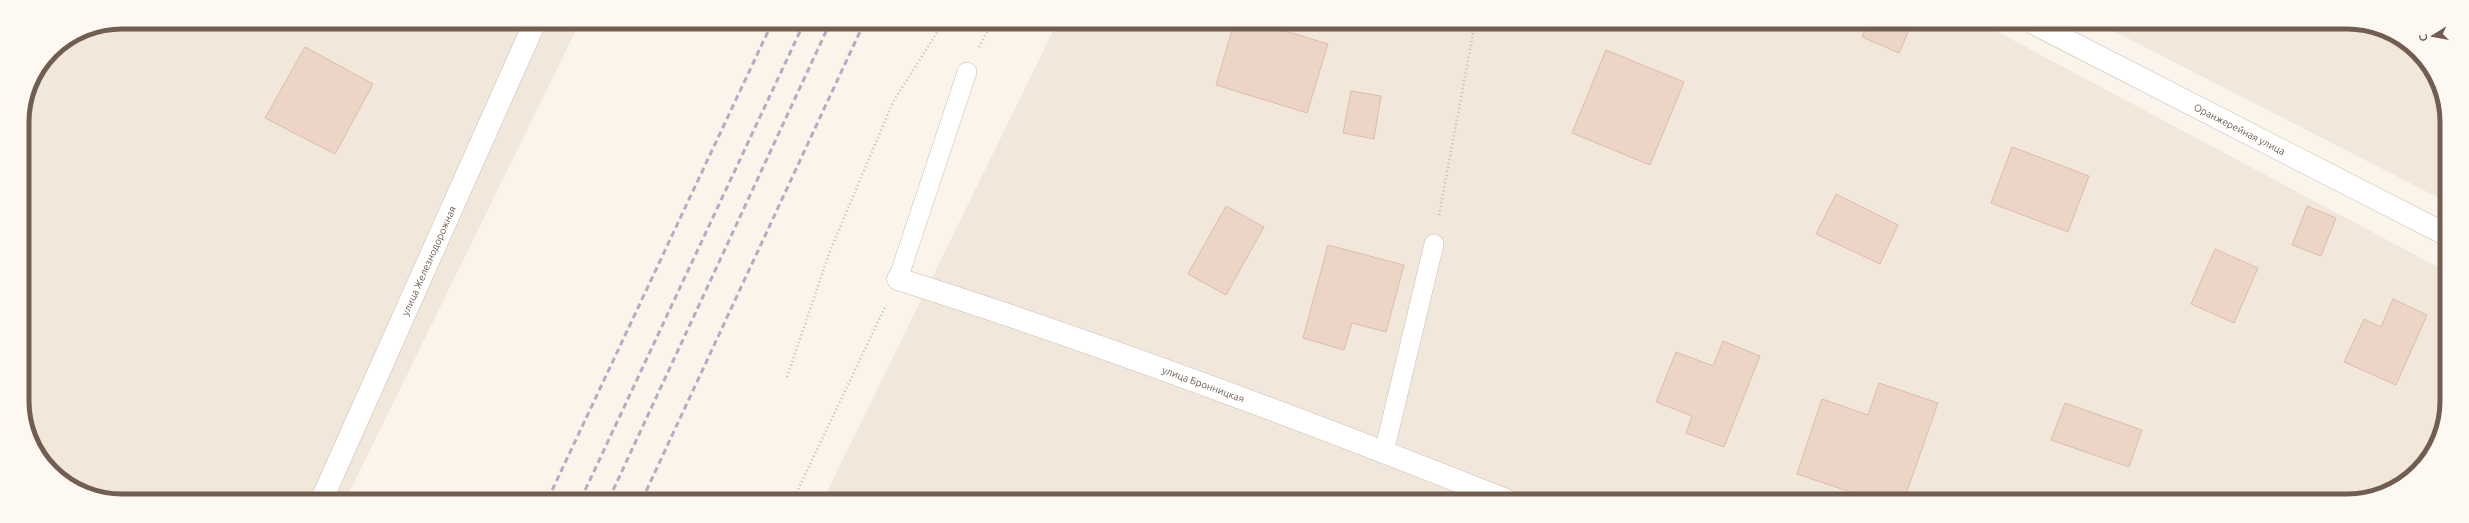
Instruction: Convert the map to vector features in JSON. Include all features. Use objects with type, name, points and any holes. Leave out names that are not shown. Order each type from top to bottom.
[{"type":"street","name":"улица Железнодорожная","points":[[324,494],[533,29]]},
{"type":"street","name":"Оранжерейная улица","points":[[2045,29],[2440,231]]},
{"type":"street","name":"улица Бронницкая","points":[[898,279],[1021,318],[1384,452],[1491,494]]},
{"type":"lane","points":[[898,279],[967,72]]},
{"type":"lane","points":[[1384,452],[1434,244]]},
{"type":"path","points":[[787,377],[830,251],[893,102],[939,29]]},
{"type":"path","points":[[1434,244],[1474,29]]},
{"type":"path","points":[[796,494],[898,279]]},
{"type":"shaded area","points":[[122,29],[577,29],[348,494],[116,494],[92,489],[75,482],[56,467],[48,458],[41,448],[34,431],[29,401],[29,116],[32,98],[41,76],[56,56],[65,48],[92,34]]},
{"type":"shaded area","points":[[1054,29],[1992,29],[2440,268],[2440,401],[2437,425],[2433,437],[2421,458],[2404,475],[2383,487],[2359,493],[826,494]]},
{"type":"shaded area","points":[[2110,29],[2347,29],[2377,34],[2394,41],[2404,48],[2421,65],[2435,92],[2440,122],[2440,198]]},
{"type":"building","points":[[1232,29],[1279,29],[1328,44],[1307,113],[1216,85]]},
{"type":"building","points":[[1865,29],[1909,29],[1899,53],[1862,37]]},
{"type":"building","points":[[305,47],[373,84],[335,154],[265,118]]},
{"type":"building","points":[[1606,50],[1684,82],[1650,165],[1572,133]]},
{"type":"building","points":[[1351,91],[1381,96],[1374,139],[1343,133]]},
{"type":"building","points":[[2012,147],[2089,176],[2068,232],[1991,203]]},
{"type":"building","points":[[1836,194],[1898,225],[1880,264],[1816,234]]},
{"type":"building","points":[[1226,206],[1264,227],[1226,295],[1188,274]]},
{"type":"building","points":[[2307,206],[2336,218],[2321,256],[2292,245]]},
{"type":"building","points":[[1328,245],[1404,265],[1386,332],[1352,323],[1344,350],[1303,338]]},
{"type":"building","points":[[2215,249],[2258,268],[2234,323],[2191,304]]},
{"type":"building","points":[[2393,299],[2427,315],[2396,385],[2344,362],[2364,319],[2381,327]]},
{"type":"building","points":[[1723,341],[1760,356],[1724,447],[1686,433],[1692,416],[1656,402],[1676,352],[1713,366]]},
{"type":"building","points":[[1879,383],[1938,403],[1906,494],[1856,494],[1797,474],[1822,399],[1868,415]]},
{"type":"building","points":[[2065,403],[2142,430],[2129,467],[2051,440]]},
{"type":"railway","points":[[550,494],[769,29]]},
{"type":"railway","points":[[583,494],[801,29]]},
{"type":"railway","points":[[611,494],[827,29]]},
{"type":"railway","points":[[645,494],[861,29]]}]
